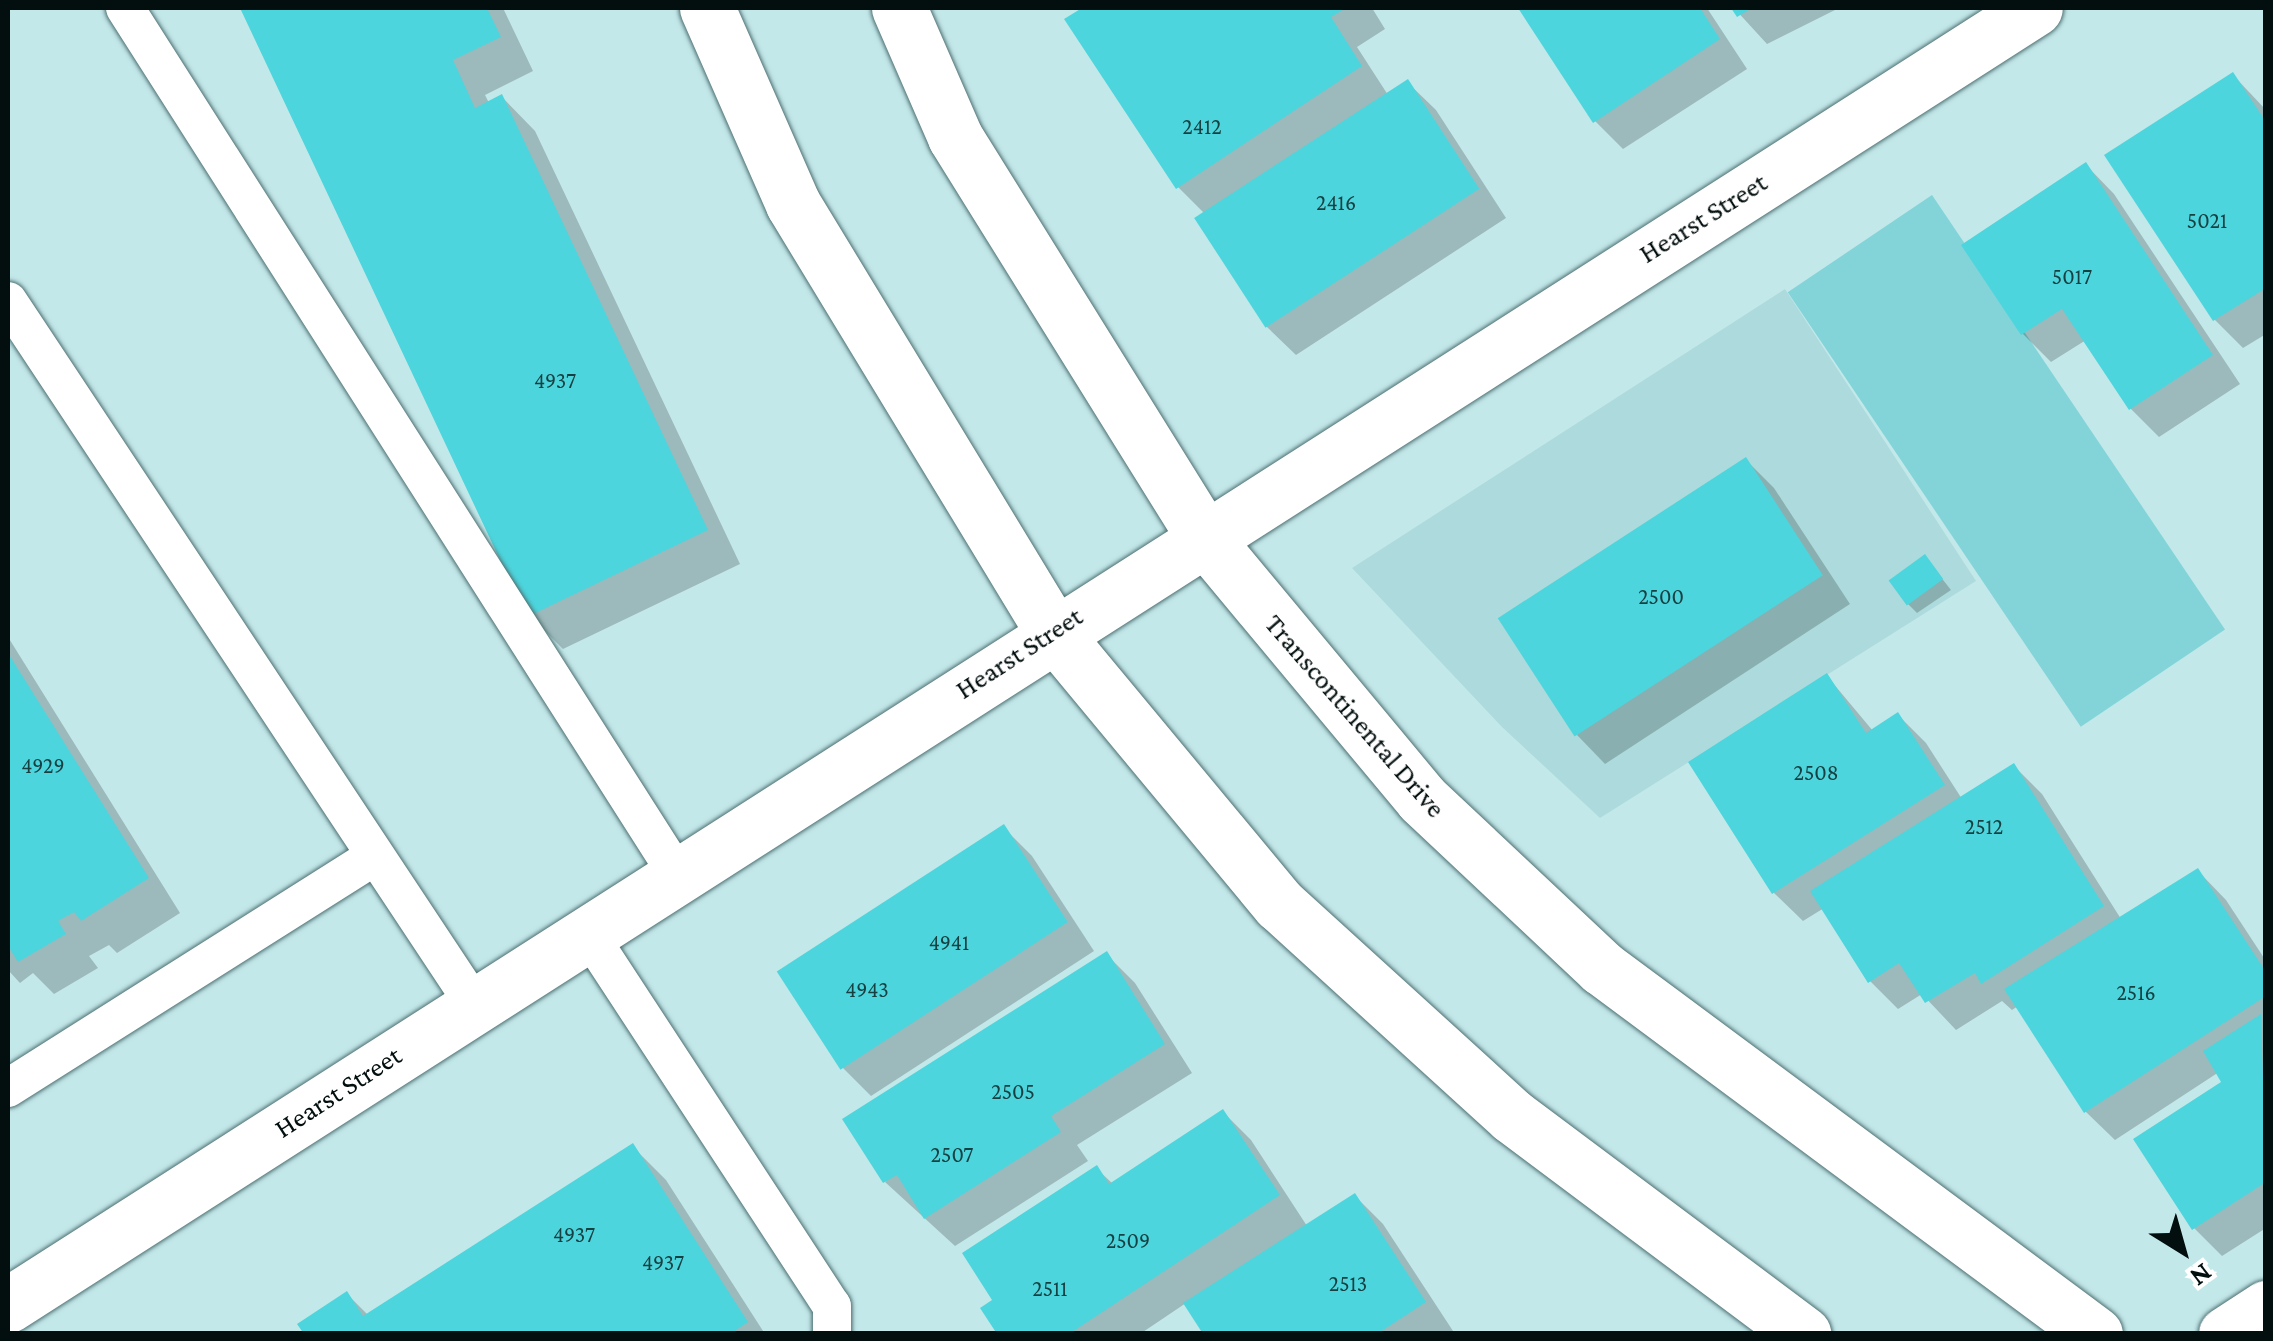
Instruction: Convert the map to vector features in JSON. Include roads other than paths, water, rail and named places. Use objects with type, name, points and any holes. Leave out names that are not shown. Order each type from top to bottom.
[{"type":"street","points":[[708,8],[794,204],[1053,632],[1279,904],[1512,1116],[1803,1334]]},
{"type":"street","name":"Transcontinental Drive","points":[[899,8],[955,137],[1203,536],[1422,800],[1602,968],[2095,1334]]},
{"type":"street","name":"Hearst Street","points":[[8,1304],[1203,536],[2035,8]]},
{"type":"street","points":[[2226,1334],[2266,1308]]},
{"type":"lane","points":[[124,8],[677,874]]},
{"type":"lane","points":[[8,302],[474,1004]]},
{"type":"lane","points":[[8,1088],[375,856]]},
{"type":"lane","points":[[587,932],[832,1320]]}]
